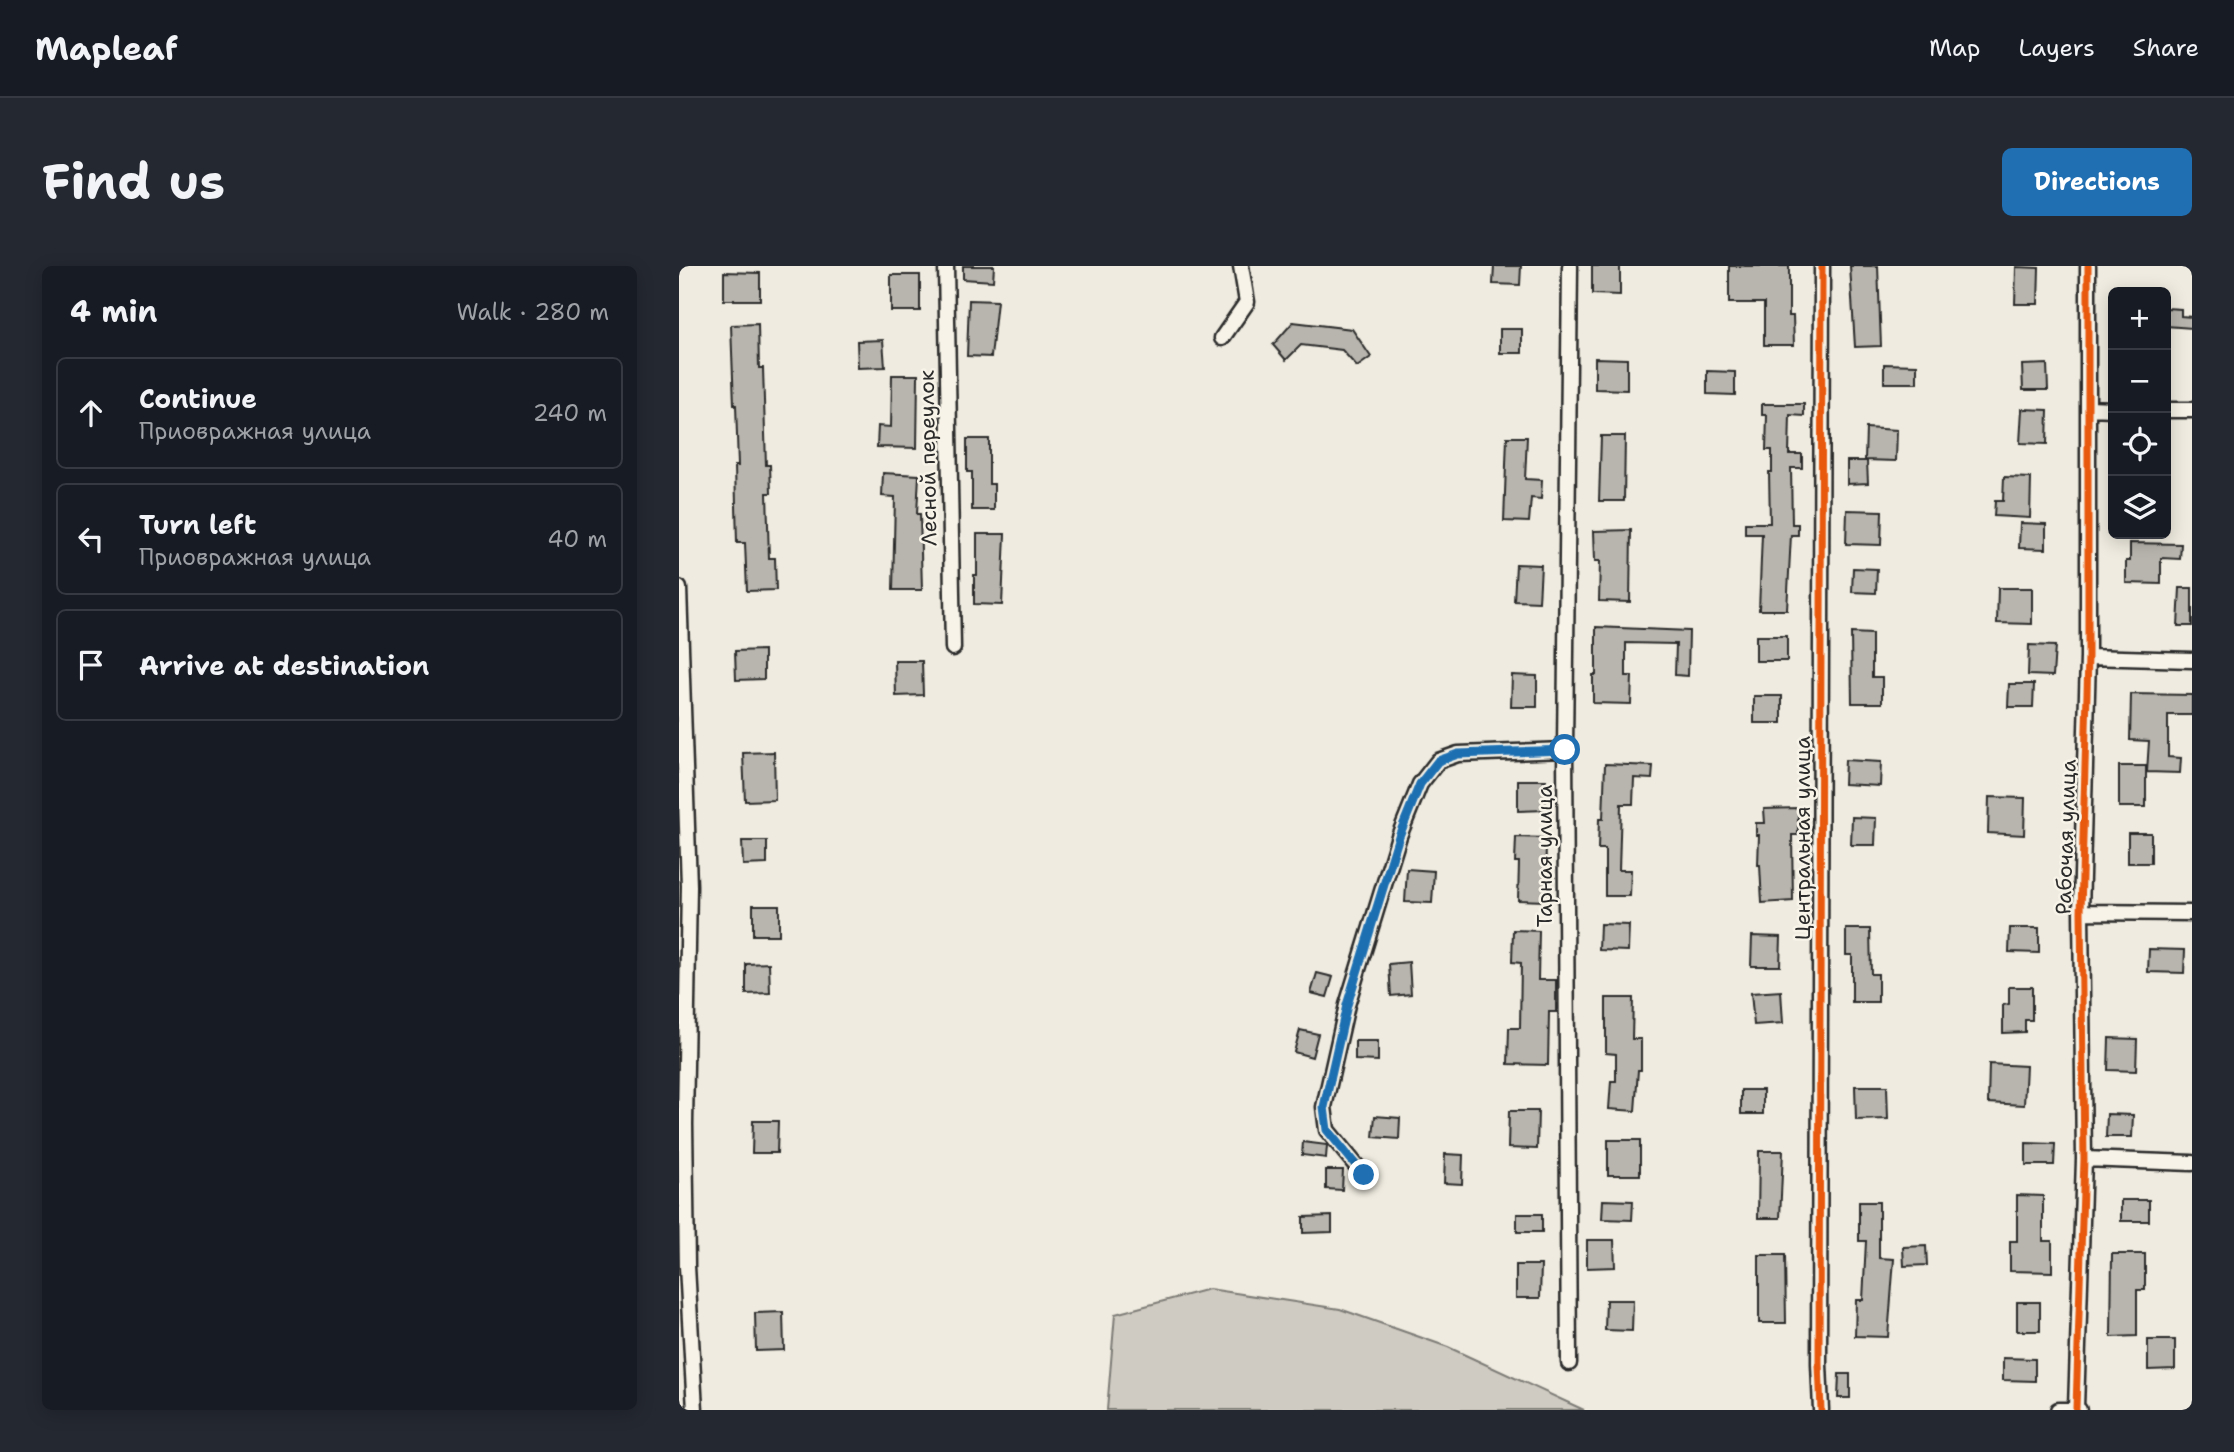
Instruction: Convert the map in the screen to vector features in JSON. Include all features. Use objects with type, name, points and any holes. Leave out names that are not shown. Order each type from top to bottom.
[{"type":"street","name":"Лесной переулок","points":[[946,266],[953,648]]},
{"type":"street","points":[[1222,338],[1247,302],[1241,266]]},
{"type":"street","name":"Тарная улица","points":[[1569,1363],[1565,750],[1570,266]]},
{"type":"street","name":"Центральная улица","points":[[1821,1410],[1822,266]]},
{"type":"street","name":"Рабочая улица","points":[[2078,1409],[2084,1160],[2081,912],[2088,657],[2088,266]]},
{"type":"street","points":[[2089,408],[2108,409]]},
{"type":"street","points":[[2171,410],[2192,410]]},
{"type":"street","points":[[679,588],[684,886],[683,1266],[695,1410]]},
{"type":"street","points":[[2088,657],[2192,660]]},
{"type":"street","points":[[1364,1175],[1327,1130],[1324,1107],[1347,1005],[1399,836],[1420,784],[1438,761],[1458,754],[1565,750]]},
{"type":"street","points":[[2081,912],[2192,913]]},
{"type":"street","points":[[2084,1160],[2192,1163]]},
{"type":"street","points":[[2058,1410],[2078,1409]]},
{"type":"shaded area","points":[[1209,1289],[1340,1309],[1448,1347],[1584,1410],[1107,1410],[1115,1314]]},
{"type":"building","points":[[963,266],[994,266],[993,281],[963,279]]},
{"type":"building","points":[[1494,266],[1521,266],[1520,285],[1493,284]]},
{"type":"building","points":[[1592,266],[1620,266],[1620,295],[1592,294]]},
{"type":"building","points":[[1729,266],[1789,266],[1789,316],[1793,316],[1794,345],[1764,345],[1764,303],[1729,303]]},
{"type":"building","points":[[1850,266],[1878,266],[1881,346],[1855,347]]},
{"type":"building","points":[[2016,267],[2039,268],[2038,304],[2015,304]]},
{"type":"building","points":[[724,272],[760,273],[760,300],[724,300]]},
{"type":"building","points":[[891,275],[920,275],[920,311],[891,311]]},
{"type":"building","points":[[969,300],[997,301],[991,357],[967,356]]},
{"type":"building","points":[[2171,308],[2181,309],[2181,316],[2192,317],[2192,328],[2171,326]]},
{"type":"building","points":[[1293,322],[1352,329],[1371,357],[1357,367],[1342,350],[1301,345],[1286,360],[1273,345]]},
{"type":"building","points":[[758,324],[759,368],[763,368],[766,465],[770,465],[771,493],[767,493],[769,558],[775,558],[776,590],[747,591],[745,543],[737,543],[735,466],[738,466],[731,325]]},
{"type":"building","points":[[1500,329],[1522,329],[1522,353],[1500,353]]},
{"type":"building","points":[[883,340],[885,367],[858,368],[857,341]]},
{"type":"building","points":[[1595,358],[1627,359],[1627,390],[1595,389]]},
{"type":"building","points":[[1884,364],[1917,365],[1917,383],[1884,383]]},
{"type":"building","points":[[2047,364],[2048,390],[2023,390],[2022,365]]},
{"type":"building","points":[[1707,371],[1735,372],[1735,395],[1707,394]]},
{"type":"building","points":[[892,375],[918,375],[917,448],[877,447],[878,426],[891,427]]},
{"type":"building","points":[[1762,404],[1804,404],[1804,416],[1790,415],[1789,454],[1802,454],[1802,468],[1791,468],[1792,524],[1798,524],[1798,535],[1791,535],[1787,610],[1759,610],[1762,534],[1745,534],[1745,523],[1770,523],[1769,472],[1772,472],[1772,450],[1766,450],[1767,415],[1762,415]]},
{"type":"building","points":[[2022,409],[2048,410],[2047,444],[2020,443]]},
{"type":"building","points":[[1866,428],[1897,430],[1896,461],[1865,460]]},
{"type":"building","points":[[1601,436],[1625,436],[1624,501],[1599,501]]},
{"type":"building","points":[[1507,437],[1527,437],[1525,479],[1542,480],[1541,499],[1531,498],[1529,522],[1504,521]]},
{"type":"building","points":[[967,439],[989,439],[989,484],[994,484],[994,510],[972,510],[972,472],[967,472]]},
{"type":"building","points":[[1847,461],[1867,461],[1868,483],[1847,484]]},
{"type":"building","points":[[883,473],[919,475],[917,514],[920,514],[922,590],[893,590],[895,497],[882,496]]},
{"type":"building","points":[[2004,477],[2031,478],[2030,518],[1994,516],[1995,501],[2003,501]]},
{"type":"building","points":[[1847,510],[1882,511],[1881,545],[1846,544]]},
{"type":"building","points":[[2020,523],[2046,524],[2046,549],[2019,548]]},
{"type":"building","points":[[1631,530],[1630,602],[1599,601],[1600,561],[1595,561],[1594,531]]},
{"type":"building","points":[[977,534],[1005,534],[1002,605],[974,604]]},
{"type":"building","points":[[2130,543],[2181,544],[2180,559],[2161,558],[2161,584],[2126,583],[2126,561],[2130,561]]},
{"type":"building","points":[[1516,564],[1541,565],[1539,602],[1514,601]]},
{"type":"building","points":[[1853,568],[1877,569],[1876,593],[1852,592]]},
{"type":"building","points":[[1998,588],[2032,588],[2032,624],[1997,623]]},
{"type":"building","points":[[2180,588],[2192,588],[2192,626],[2178,626]]},
{"type":"building","points":[[1596,627],[1689,631],[1688,676],[1675,675],[1676,644],[1626,643],[1626,676],[1632,676],[1631,704],[1593,703]]},
{"type":"building","points":[[1851,633],[1872,634],[1872,677],[1882,677],[1882,703],[1852,703]]},
{"type":"building","points":[[1756,636],[1787,636],[1787,661],[1756,661]]},
{"type":"building","points":[[2029,645],[2055,646],[2053,676],[2028,675]]},
{"type":"building","points":[[764,650],[764,679],[736,680],[735,651]]},
{"type":"building","points":[[895,661],[922,661],[923,695],[896,696]]},
{"type":"building","points":[[1512,675],[1537,676],[1537,707],[1511,707]]},
{"type":"building","points":[[2009,684],[2034,684],[2033,707],[2008,707]]},
{"type":"building","points":[[2131,694],[2192,695],[2192,715],[2168,715],[2168,757],[2181,758],[2180,773],[2147,772],[2149,741],[2130,740]]},
{"type":"building","points":[[1754,696],[1782,696],[1782,723],[1754,723]]},
{"type":"building","points":[[774,752],[775,800],[745,801],[743,753]]},
{"type":"building","points":[[1845,760],[1881,762],[1880,786],[1844,784]]},
{"type":"building","points":[[1605,764],[1653,766],[1652,779],[1634,778],[1633,804],[1621,804],[1619,870],[1631,870],[1630,896],[1605,896],[1605,849],[1598,849],[1599,819],[1603,819]]},
{"type":"building","points":[[2119,766],[2146,766],[2146,807],[2119,807]]},
{"type":"building","points":[[1518,780],[1546,780],[1546,810],[1518,811]]},
{"type":"building","points":[[1989,797],[2025,798],[2024,835],[1988,833]]},
{"type":"building","points":[[1798,808],[1798,835],[1792,835],[1793,901],[1762,903],[1756,823],[1765,823],[1764,809]]},
{"type":"building","points":[[1852,817],[1876,818],[1875,845],[1851,845]]},
{"type":"building","points":[[2128,833],[2151,833],[2151,863],[2128,863]]},
{"type":"building","points":[[1516,837],[1546,838],[1545,901],[1518,900],[1519,862],[1515,862]]},
{"type":"building","points":[[742,841],[767,841],[767,864],[743,865]]},
{"type":"building","points":[[1407,869],[1434,871],[1432,903],[1405,902]]},
{"type":"building","points":[[753,905],[779,905],[779,935],[753,935]]},
{"type":"building","points":[[1600,924],[1629,925],[1628,951],[1599,950]]},
{"type":"building","points":[[2010,928],[2039,928],[2039,953],[2009,952]]},
{"type":"building","points":[[1846,929],[1870,929],[1871,974],[1878,974],[1878,1002],[1852,1002],[1852,955],[1846,955]]},
{"type":"building","points":[[1513,930],[1539,931],[1538,980],[1556,980],[1556,1012],[1549,1012],[1548,1065],[1508,1064],[1509,1028],[1520,1028],[1521,963],[1512,962]]},
{"type":"building","points":[[1752,936],[1781,937],[1780,966],[1751,966]]},
{"type":"building","points":[[2149,949],[2185,950],[2184,973],[2148,972]]},
{"type":"building","points":[[1409,962],[1411,994],[1391,996],[1389,964]]},
{"type":"building","points":[[769,963],[770,993],[746,994],[746,964]]},
{"type":"building","points":[[1317,973],[1333,977],[1327,997],[1311,993]]},
{"type":"building","points":[[2009,987],[2032,987],[2032,1020],[2025,1020],[2025,1032],[2003,1033],[2003,1005],[2009,1004]]},
{"type":"building","points":[[1781,991],[1783,1023],[1754,1025],[1751,993]]},
{"type":"building","points":[[1606,998],[1633,998],[1632,1039],[1641,1039],[1641,1070],[1638,1070],[1635,1111],[1609,1109],[1611,1081],[1616,1081],[1616,1054],[1606,1053]]},
{"type":"building","points":[[1300,1030],[1318,1034],[1312,1057],[1294,1052]]},
{"type":"building","points":[[2109,1038],[2137,1039],[2136,1071],[2108,1070]]},
{"type":"building","points":[[1355,1041],[1378,1041],[1378,1061],[1355,1060]]},
{"type":"building","points":[[1989,1064],[2026,1066],[2024,1105],[1988,1103]]},
{"type":"building","points":[[1855,1086],[1887,1086],[1888,1119],[1856,1120]]},
{"type":"building","points":[[1741,1090],[1763,1090],[1763,1114],[1741,1114]]},
{"type":"building","points":[[1509,1111],[1538,1111],[1537,1149],[1508,1148]]},
{"type":"building","points":[[2107,1114],[2133,1115],[2132,1137],[2106,1137]]},
{"type":"building","points":[[1375,1116],[1400,1118],[1399,1139],[1373,1137]]},
{"type":"building","points":[[753,1121],[778,1121],[777,1153],[752,1153]]},
{"type":"building","points":[[1608,1140],[1640,1140],[1640,1175],[1608,1175]]},
{"type":"building","points":[[1303,1142],[1327,1145],[1326,1158],[1302,1155]]},
{"type":"building","points":[[2026,1143],[2055,1144],[2054,1165],[2026,1165]]},
{"type":"building","points":[[1759,1151],[1783,1151],[1780,1218],[1758,1218]]},
{"type":"building","points":[[1445,1154],[1463,1155],[1462,1184],[1444,1183]]},
{"type":"building","points":[[1326,1170],[1343,1170],[1342,1190],[1326,1189]]},
{"type":"building","points":[[2017,1195],[2043,1196],[2043,1241],[2052,1241],[2052,1272],[2010,1271],[2010,1241],[2017,1241]]},
{"type":"building","points":[[1603,1200],[1633,1201],[1632,1220],[1602,1219]]},
{"type":"building","points":[[2121,1200],[2149,1200],[2149,1221],[2121,1221]]},
{"type":"building","points":[[1859,1202],[1879,1202],[1879,1258],[1894,1259],[1888,1337],[1855,1336],[1856,1300],[1863,1300],[1866,1241],[1859,1241]]},
{"type":"building","points":[[1517,1214],[1542,1214],[1542,1232],[1517,1232]]},
{"type":"building","points":[[1332,1216],[1332,1232],[1303,1233],[1303,1217]]},
{"type":"building","points":[[1587,1240],[1614,1240],[1615,1267],[1587,1268]]},
{"type":"building","points":[[1926,1246],[1927,1265],[1904,1266],[1903,1247]]},
{"type":"building","points":[[2112,1254],[2145,1254],[2145,1290],[2137,1290],[2137,1336],[2111,1337]]},
{"type":"building","points":[[1759,1255],[1785,1255],[1786,1323],[1759,1323]]},
{"type":"building","points":[[1516,1265],[1541,1265],[1540,1298],[1516,1298]]},
{"type":"building","points":[[1606,1300],[1633,1300],[1632,1331],[1605,1330]]},
{"type":"building","points":[[2017,1302],[2040,1302],[2040,1331],[2017,1331]]},
{"type":"building","points":[[783,1312],[784,1350],[756,1351],[755,1313]]},
{"type":"building","points":[[2148,1340],[2175,1340],[2175,1369],[2148,1370]]},
{"type":"building","points":[[2003,1358],[2035,1359],[2035,1381],[2003,1380]]},
{"type":"building","points":[[1839,1374],[1850,1374],[1850,1398],[1838,1398]]},
{"type":"cycle path","points":[[1821,1410],[1822,266]]},
{"type":"cycle path","points":[[2076,1408],[2084,1159],[2081,912],[2088,657],[2088,266]]},
{"type":"route","points":[[1364,1175],[1327,1130],[1324,1107],[1347,1005],[1399,836],[1420,784],[1438,761],[1458,754],[1565,750]]}]
